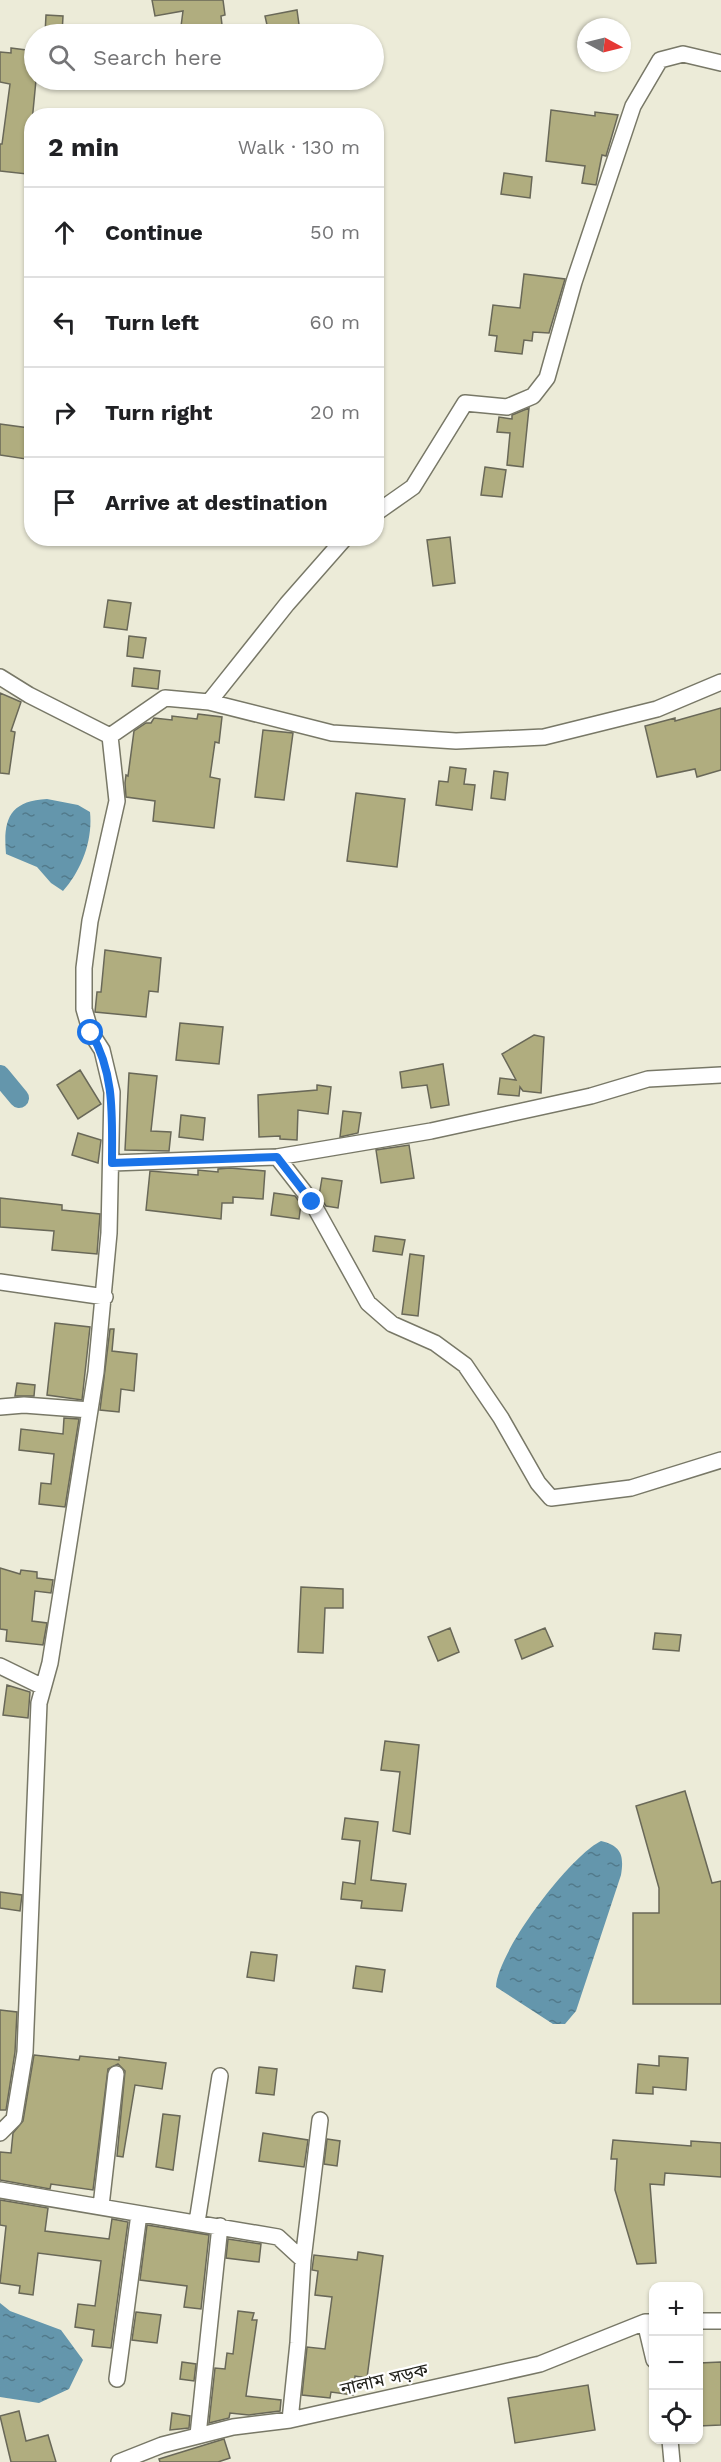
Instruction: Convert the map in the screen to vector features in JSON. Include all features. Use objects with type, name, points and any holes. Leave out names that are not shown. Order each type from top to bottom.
[{"type":"street","points":[[384,507],[413,487],[465,403],[507,407],[533,396],[547,378],[574,282],[633,106],[660,60],[683,54],[721,63]]},
{"type":"street","points":[[209,702],[287,604],[338,546]]},
{"type":"street","points":[[0,677],[110,736]]},
{"type":"street","points":[[110,736],[165,698],[209,702],[332,734],[456,741],[544,738],[657,709],[721,682]]},
{"type":"street","points":[[0,2133],[14,2119],[25,2052],[39,1702],[50,1663],[90,1410],[105,1297],[112,1163],[112,1092],[102,1050],[91,1033],[84,1009],[84,968],[90,921],[117,801],[110,736]]},
{"type":"street","points":[[112,1163],[277,1157],[431,1131],[591,1096],[648,1079],[721,1075]]},
{"type":"street","points":[[277,1157],[312,1202],[368,1303],[392,1324],[435,1343],[465,1365],[501,1418],[538,1483],[551,1498],[631,1488],[721,1460]]},
{"type":"street","points":[[0,1282],[105,1297]]},
{"type":"street","points":[[0,1407],[24,1405],[90,1410]]},
{"type":"street","points":[[0,1666],[43,1687]]},
{"type":"street","points":[[100,2206],[116,2074]]},
{"type":"street","points":[[197,2222],[220,2076]]},
{"type":"street","points":[[290,2420],[303,2260],[320,2120]]},
{"type":"street","points":[[0,2190],[278,2237],[303,2260]]},
{"type":"street","points":[[117,2379],[139,2214]]},
{"type":"street","points":[[198,2435],[220,2226]]},
{"type":"street","points":[[703,2321],[721,2321]]},
{"type":"street","name":"নালাম সড়ক","points":[[119,2462],[198,2435],[233,2427],[290,2420],[540,2364],[649,2322]]},
{"type":"street","points":[[670,2444],[672,2462]]},
{"type":"water","points":[[47,799],[78,805],[90,812],[88,844],[80,865],[63,891],[51,883],[37,867],[6,854],[6,831],[11,814],[24,804]]},
{"type":"water","points":[[601,1841],[613,1846],[620,1853],[622,1857],[621,1875],[576,2011],[565,2024],[553,2024],[496,1987],[500,1971],[521,1929],[554,1885],[588,1850]]},
{"type":"water","points":[[0,2303],[10,2311],[61,2330],[83,2360],[69,2389],[39,2403],[0,2397]]},
{"type":"building","points":[[152,0],[223,0],[225,15],[221,16],[222,24],[181,24],[183,11],[155,16]]},
{"type":"building","points":[[297,10],[299,24],[267,24],[265,16]]},
{"type":"building","points":[[46,15],[63,16],[63,24],[46,24]]},
{"type":"building","points":[[11,48],[24,50],[24,90],[35,90],[33,108],[24,108],[24,174],[0,171],[0,144],[2,144],[10,84],[0,82],[0,52],[11,53]]},
{"type":"building","points":[[551,110],[595,116],[595,112],[618,115],[606,156],[602,155],[596,185],[582,183],[585,166],[546,161]]},
{"type":"building","points":[[504,173],[532,177],[530,198],[501,194]]},
{"type":"building","points":[[524,274],[565,279],[549,333],[533,332],[532,341],[524,340],[522,354],[495,351],[497,336],[489,335],[493,305],[520,308]]},
{"type":"building","points":[[529,408],[523,467],[507,465],[510,433],[497,432],[499,417],[512,419],[512,415]]},
{"type":"building","points":[[0,424],[24,427],[24,459],[0,455]]},
{"type":"building","points":[[485,467],[506,470],[502,497],[481,495]]},
{"type":"building","points":[[450,537],[455,583],[433,586],[427,540]]},
{"type":"building","points":[[108,600],[131,603],[127,630],[104,627]]},
{"type":"building","points":[[129,636],[146,638],[143,658],[127,656]]},
{"type":"building","points":[[134,668],[160,671],[158,689],[132,686]]},
{"type":"building","points":[[0,693],[21,702],[11,731],[15,732],[9,774],[0,773]]},
{"type":"building","points":[[721,708],[721,770],[697,777],[695,769],[657,777],[645,726],[675,718],[675,721]]},
{"type":"building","points":[[198,714],[222,717],[219,743],[215,742],[210,777],[220,779],[214,828],[153,821],[155,801],[126,797],[125,783],[134,731],[146,723],[151,723],[154,718],[172,720],[172,716],[197,719]]},
{"type":"building","points":[[263,730],[293,733],[284,800],[255,797]]},
{"type":"building","points":[[450,767],[466,769],[464,784],[475,785],[472,810],[436,805],[439,781],[448,782]]},
{"type":"building","points":[[494,771],[508,773],[505,800],[491,798]]},
{"type":"building","points":[[356,793],[405,799],[397,867],[347,861]]},
{"type":"building","points":[[105,950],[161,958],[158,992],[149,991],[146,1017],[95,1012],[97,992],[101,992]]},
{"type":"building","points":[[180,1023],[223,1027],[219,1064],[176,1060]]},
{"type":"building","points":[[534,1035],[544,1037],[541,1093],[523,1091],[520,1087],[519,1096],[498,1094],[500,1078],[516,1080],[502,1054]]},
{"type":"building","points":[[443,1064],[449,1105],[431,1108],[427,1085],[402,1088],[400,1072]]},
{"type":"building","points":[[80,1070],[101,1104],[78,1119],[57,1085]]},
{"type":"building","points":[[129,1073],[157,1076],[151,1131],[171,1132],[169,1151],[125,1150]]},
{"type":"building","points":[[317,1085],[331,1087],[328,1114],[298,1110],[297,1140],[280,1139],[280,1136],[259,1137],[258,1095],[317,1090]]},
{"type":"building","points":[[343,1111],[361,1113],[358,1133],[340,1137]]},
{"type":"building","points":[[181,1115],[205,1118],[203,1140],[179,1137]]},
{"type":"building","points":[[78,1133],[101,1140],[98,1163],[72,1155]]},
{"type":"building","points":[[409,1145],[414,1178],[381,1183],[376,1150]]},
{"type":"building","points":[[218,1169],[265,1171],[263,1199],[233,1197],[233,1203],[222,1203],[221,1219],[146,1210],[150,1171],[198,1175],[198,1170],[218,1172]]},
{"type":"building","points":[[322,1178],[342,1181],[338,1208],[326,1206],[319,1196]]},
{"type":"building","points":[[274,1193],[295,1196],[301,1204],[299,1219],[271,1215]]},
{"type":"building","points":[[0,1198],[62,1205],[62,1210],[100,1214],[97,1254],[52,1250],[54,1231],[0,1227]]},
{"type":"building","points":[[375,1236],[405,1240],[402,1255],[373,1251]]},
{"type":"building","points":[[410,1254],[424,1256],[418,1316],[402,1314]]},
{"type":"building","points":[[55,1323],[90,1327],[82,1400],[47,1395]]},
{"type":"building","points":[[110,1329],[114,1329],[112,1351],[137,1354],[134,1391],[121,1389],[119,1412],[100,1410]]},
{"type":"building","points":[[17,1383],[35,1385],[34,1396],[15,1396]]},
{"type":"building","points":[[64,1418],[79,1419],[65,1507],[39,1504],[41,1483],[51,1484],[54,1454],[19,1450],[21,1429],[63,1434]]},
{"type":"building","points":[[0,1568],[20,1574],[21,1570],[37,1572],[37,1578],[53,1580],[51,1593],[35,1591],[32,1621],[47,1623],[43,1645],[6,1641],[7,1630],[0,1629]]},
{"type":"building","points":[[301,1587],[343,1589],[343,1608],[325,1608],[323,1653],[298,1652]]},
{"type":"building","points":[[450,1628],[459,1652],[438,1661],[428,1637]]},
{"type":"building","points":[[545,1628],[553,1646],[522,1659],[515,1640]]},
{"type":"building","points":[[655,1633],[681,1635],[679,1651],[653,1649]]},
{"type":"building","points":[[7,1685],[30,1692],[28,1718],[3,1715]]},
{"type":"building","points":[[385,1741],[419,1745],[410,1834],[393,1831],[400,1772],[381,1770]]},
{"type":"building","points":[[685,1791],[712,1883],[721,1881],[721,2004],[633,2004],[633,1913],[659,1913],[659,1888],[636,1806]]},
{"type":"building","points":[[345,1818],[378,1822],[371,1880],[406,1884],[402,1911],[361,1908],[362,1901],[341,1899],[343,1882],[355,1884],[360,1841],[342,1839]]},
{"type":"building","points":[[0,1892],[22,1895],[20,1911],[0,1908]]},
{"type":"building","points":[[251,1952],[277,1955],[274,1981],[247,1977]]},
{"type":"building","points":[[356,1966],[385,1970],[382,1992],[353,1988]]},
{"type":"building","points":[[0,2010],[17,2012],[15,2052],[6,2110],[0,2110]]},
{"type":"building","points":[[34,2055],[79,2060],[80,2056],[119,2060],[119,2057],[166,2063],[162,2089],[135,2085],[123,2157],[117,2156],[125,2071],[118,2064],[108,2069],[93,2190],[51,2184],[50,2189],[0,2180],[0,2152],[11,2153],[13,2133],[23,2121]]},
{"type":"building","points":[[659,2056],[688,2058],[686,2090],[653,2087],[653,2094],[636,2093],[638,2064],[659,2066]]},
{"type":"building","points":[[259,2067],[277,2069],[274,2095],[256,2093]]},
{"type":"building","points":[[163,2114],[180,2116],[173,2170],[156,2167]]},
{"type":"building","points":[[263,2133],[308,2140],[304,2167],[259,2161]]},
{"type":"building","points":[[327,2139],[340,2141],[337,2166],[324,2164]]},
{"type":"building","points":[[613,2140],[691,2146],[691,2141],[721,2143],[721,2177],[665,2173],[664,2185],[650,2184],[656,2263],[637,2264],[615,2190],[617,2159],[611,2159]]},
{"type":"building","points":[[0,2200],[48,2208],[45,2231],[109,2239],[112,2219],[128,2222],[111,2348],[92,2346],[94,2330],[75,2327],[78,2304],[95,2306],[101,2261],[38,2253],[33,2295],[19,2293],[20,2286],[0,2283],[6,2226],[0,2225]]},
{"type":"building","points":[[147,2225],[209,2235],[201,2309],[184,2307],[187,2286],[140,2280]]},
{"type":"building","points":[[228,2239],[261,2244],[259,2262],[226,2258]]},
{"type":"building","points":[[358,2252],[383,2256],[367,2378],[355,2376],[353,2395],[331,2392],[330,2398],[302,2395],[307,2347],[325,2349],[332,2297],[315,2295],[318,2271],[312,2270],[314,2255],[357,2260]]},
{"type":"building","points":[[238,2311],[254,2313],[252,2320],[257,2320],[246,2396],[281,2400],[280,2411],[249,2415],[230,2413],[229,2418],[209,2423],[215,2368],[225,2369],[227,2353],[233,2354]]},
{"type":"building","points":[[136,2312],[161,2315],[157,2343],[132,2340]]},
{"type":"building","points":[[182,2362],[196,2364],[194,2381],[180,2379]]},
{"type":"building","points":[[721,2362],[721,2425],[703,2426],[703,2363]]},
{"type":"building","points":[[588,2385],[595,2430],[515,2443],[508,2398]]},
{"type":"building","points":[[19,2411],[26,2441],[48,2435],[56,2462],[11,2462],[0,2416]]},
{"type":"building","points":[[172,2413],[190,2416],[189,2428],[170,2430]]},
{"type":"building","points":[[224,2439],[230,2458],[218,2462],[160,2462],[159,2459]]},
{"type":"waterway","points":[[0,1075],[19,1098]]},
{"type":"route","points":[[91,1033],[102,1050],[112,1092],[112,1163],[277,1157],[312,1202]]}]
